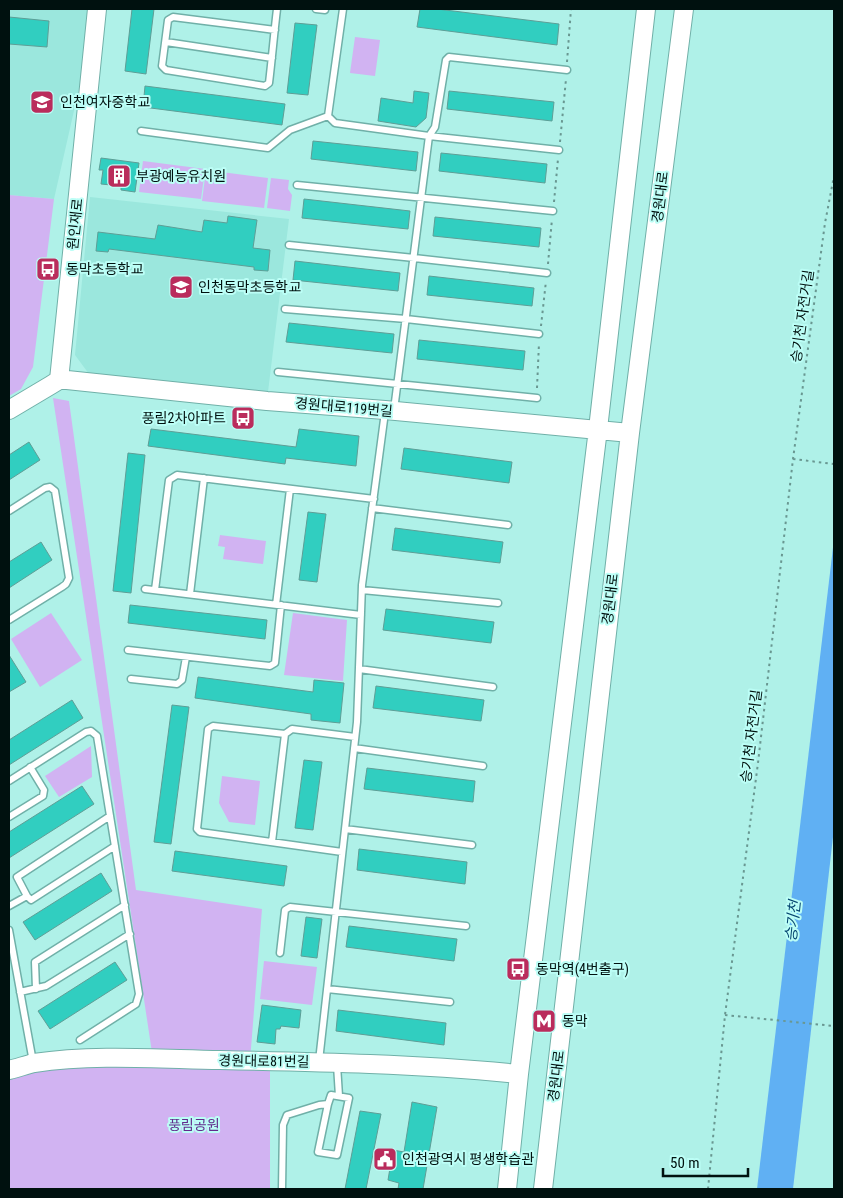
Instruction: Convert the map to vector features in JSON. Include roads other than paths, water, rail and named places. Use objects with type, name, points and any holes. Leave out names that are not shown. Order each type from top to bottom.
[{"type":"main road","name":"원인재로","points":[[59,380],[97,9]]},
{"type":"main road","points":[[507,1189],[519,1074],[598,430],[646,9]]},
{"type":"main road","name":"경원대로","points":[[543,1189],[630,433],[684,9]]},
{"type":"main road","points":[[9,410],[59,380]]},
{"type":"main road","name":"경원대로119번길","points":[[59,380],[267,401],[390,410],[630,433]]},
{"type":"main road","name":"경원대로81번길","points":[[9,1070],[33,1063],[76,1059],[124,1058],[337,1062],[519,1074]]},
{"type":"lane","points":[[275,30],[173,17],[168,20],[162,66],[166,70],[265,86],[269,83],[272,58],[275,30],[277,9]]},
{"type":"lane","points":[[316,9],[325,10]]},
{"type":"lane","points":[[328,116],[343,9]]},
{"type":"lane","points":[[166,42],[272,58]]},
{"type":"lane","points":[[319,1062],[354,748],[362,590],[372,508],[390,410],[398,383],[429,136],[435,127],[446,60],[449,57],[567,70]]},
{"type":"lane","points":[[141,130],[268,148],[290,130],[328,116]]},
{"type":"lane","points":[[328,116],[335,123],[429,136],[559,150]]},
{"type":"lane","points":[[297,185],[552,211]]},
{"type":"lane","points":[[289,245],[547,273]]},
{"type":"lane","points":[[285,309],[540,334]]},
{"type":"lane","points":[[278,372],[537,398]]},
{"type":"lane","points":[[156,590],[168,480],[177,475],[374,499]]},
{"type":"lane","points":[[190,594],[204,478]]},
{"type":"lane","points":[[9,511],[45,488],[50,487],[55,491],[69,578],[62,587],[9,620]]},
{"type":"lane","points":[[128,650],[270,666],[275,663],[290,489]]},
{"type":"lane","points":[[372,508],[508,525]]},
{"type":"lane","points":[[145,589],[361,615]]},
{"type":"lane","points":[[362,590],[498,603]]},
{"type":"lane","points":[[131,679],[177,684],[182,680],[186,656]]},
{"type":"lane","points":[[359,670],[493,687]]},
{"type":"lane","points":[[342,852],[200,832],[197,828],[208,729],[213,726],[285,734],[292,729],[355,737]]},
{"type":"lane","points":[[9,781],[86,732],[92,731],[97,736],[139,994],[136,1004],[80,1040]]},
{"type":"lane","points":[[272,842],[285,734]]},
{"type":"lane","points":[[354,748],[482,766]]},
{"type":"lane","points":[[9,817],[43,796],[44,790],[30,767]]},
{"type":"lane","points":[[110,816],[17,877],[31,900],[115,846]]},
{"type":"lane","points":[[345,829],[472,845]]},
{"type":"lane","points":[[9,906],[27,896]]},
{"type":"lane","points":[[36,989],[35,962],[125,905]]},
{"type":"lane","points":[[280,953],[285,910],[290,907],[466,926]]},
{"type":"lane","points":[[9,930],[33,1063]]},
{"type":"lane","points":[[20,992],[46,986],[130,934]]},
{"type":"lane","points":[[327,989],[450,1002]]},
{"type":"lane","points":[[337,1062],[339,1096]]},
{"type":"lane","points":[[331,1095],[349,1098],[337,1155],[318,1152],[328,1104],[331,1095]]},
{"type":"lane","points":[[282,1189],[283,1124],[287,1115],[328,1104]]},
{"type":"water","name":"승기천","points":[[834,539],[834,828],[793,1189],[757,1189]]},
{"type":"place","name":"인천여자중학교","points":[[42,102]]},
{"type":"place","name":"부광예능유치원","points":[[119,176]]},
{"type":"place","name":"동막초등학교","points":[[48,269]]},
{"type":"place","name":"인천동막초등학교","points":[[181,287]]},
{"type":"place","name":"풍림2차아파트","points":[[243,418]]},
{"type":"place","name":"동막역(4번출구)","points":[[518,969]]},
{"type":"place","name":"동막","points":[[544,1021]]},
{"type":"place","name":"인천광역시 평생학습관","points":[[385,1159]]},
{"type":"park label","name":"풍림공원","points":[[194,1125]]}]
